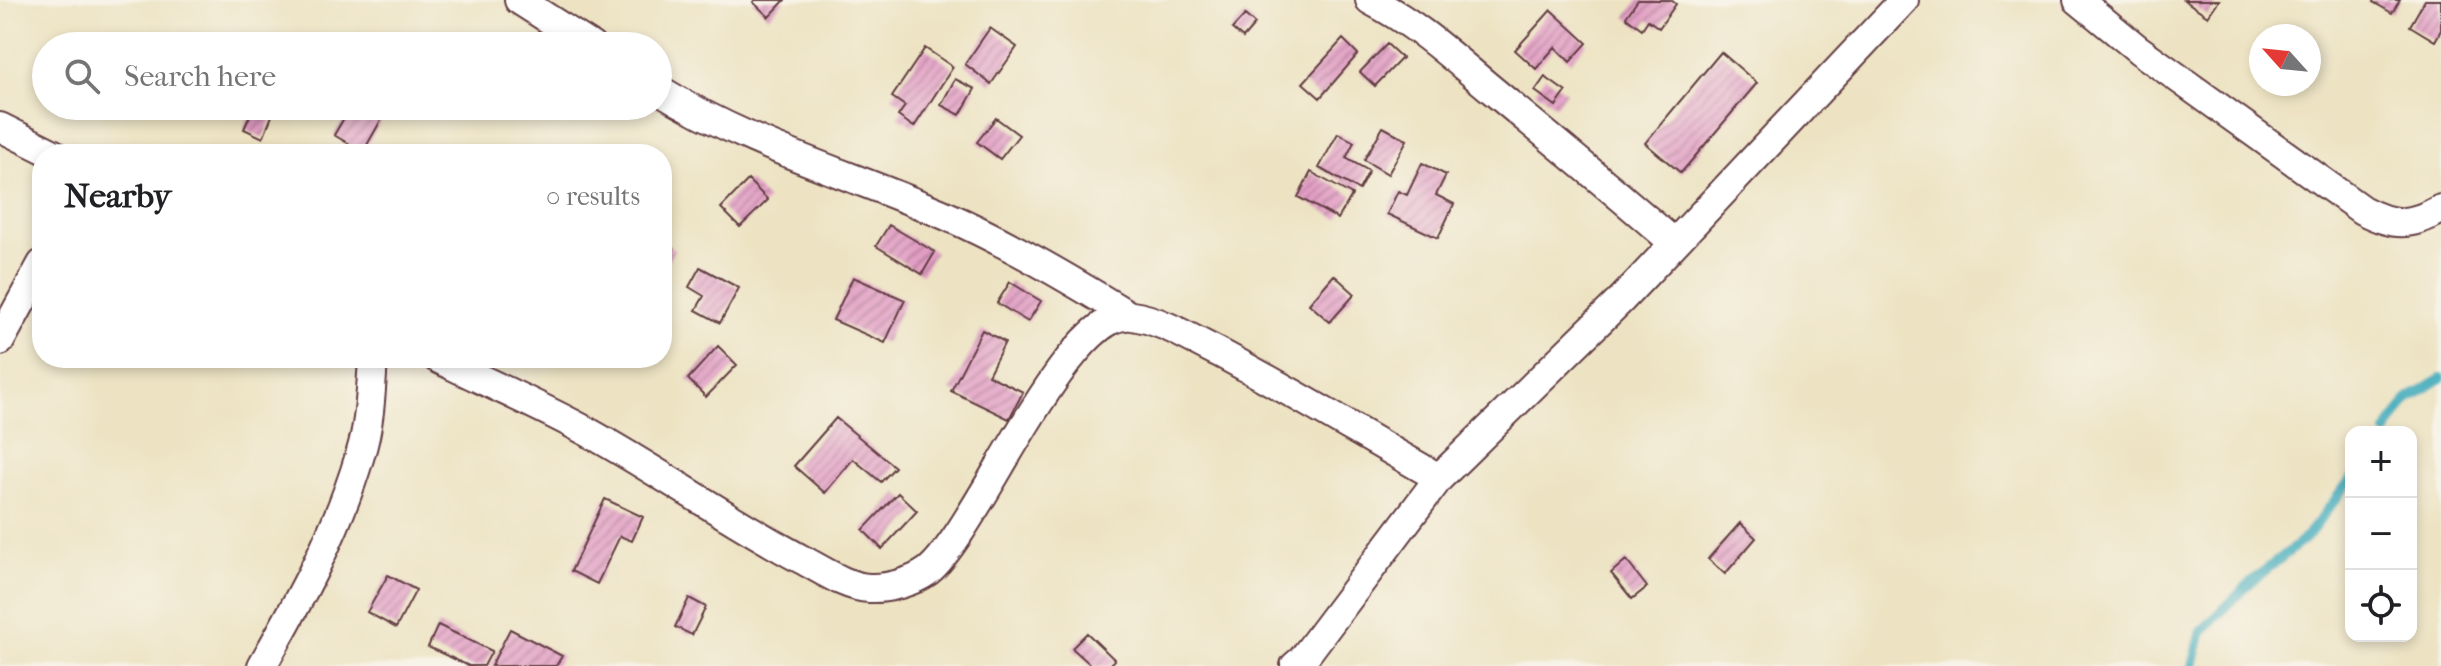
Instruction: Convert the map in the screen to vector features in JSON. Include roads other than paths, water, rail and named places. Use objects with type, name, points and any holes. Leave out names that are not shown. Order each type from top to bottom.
[{"type":"street","points":[[519,0],[569,32]]},
{"type":"street","points":[[1370,0],[1406,20],[1454,56],[1674,243]]},
{"type":"street","points":[[1302,664],[1439,478],[1622,299],[1904,0]]},
{"type":"street","points":[[2078,0],[2139,50],[2362,210],[2388,222],[2400,222],[2413,221],[2441,209]]},
{"type":"street","points":[[672,97],[721,125],[950,218],[1043,264],[1128,315],[1169,328],[1211,349],[1439,478]]},
{"type":"street","points":[[0,127],[34,144]]},
{"type":"street","points":[[0,341],[32,282]]},
{"type":"street","points":[[458,368],[587,431],[760,537],[834,576],[867,588],[902,583],[919,577],[932,567],[948,548],[1002,458],[1085,339],[1112,321],[1128,315]]},
{"type":"street","points":[[262,666],[313,572],[350,485],[367,422],[372,368]]},
{"type":"waterway","points":[[2390,426],[2407,400],[2441,378]]},
{"type":"waterway","points":[[2193,666],[2202,631],[2253,580],[2306,538],[2345,487]]}]
